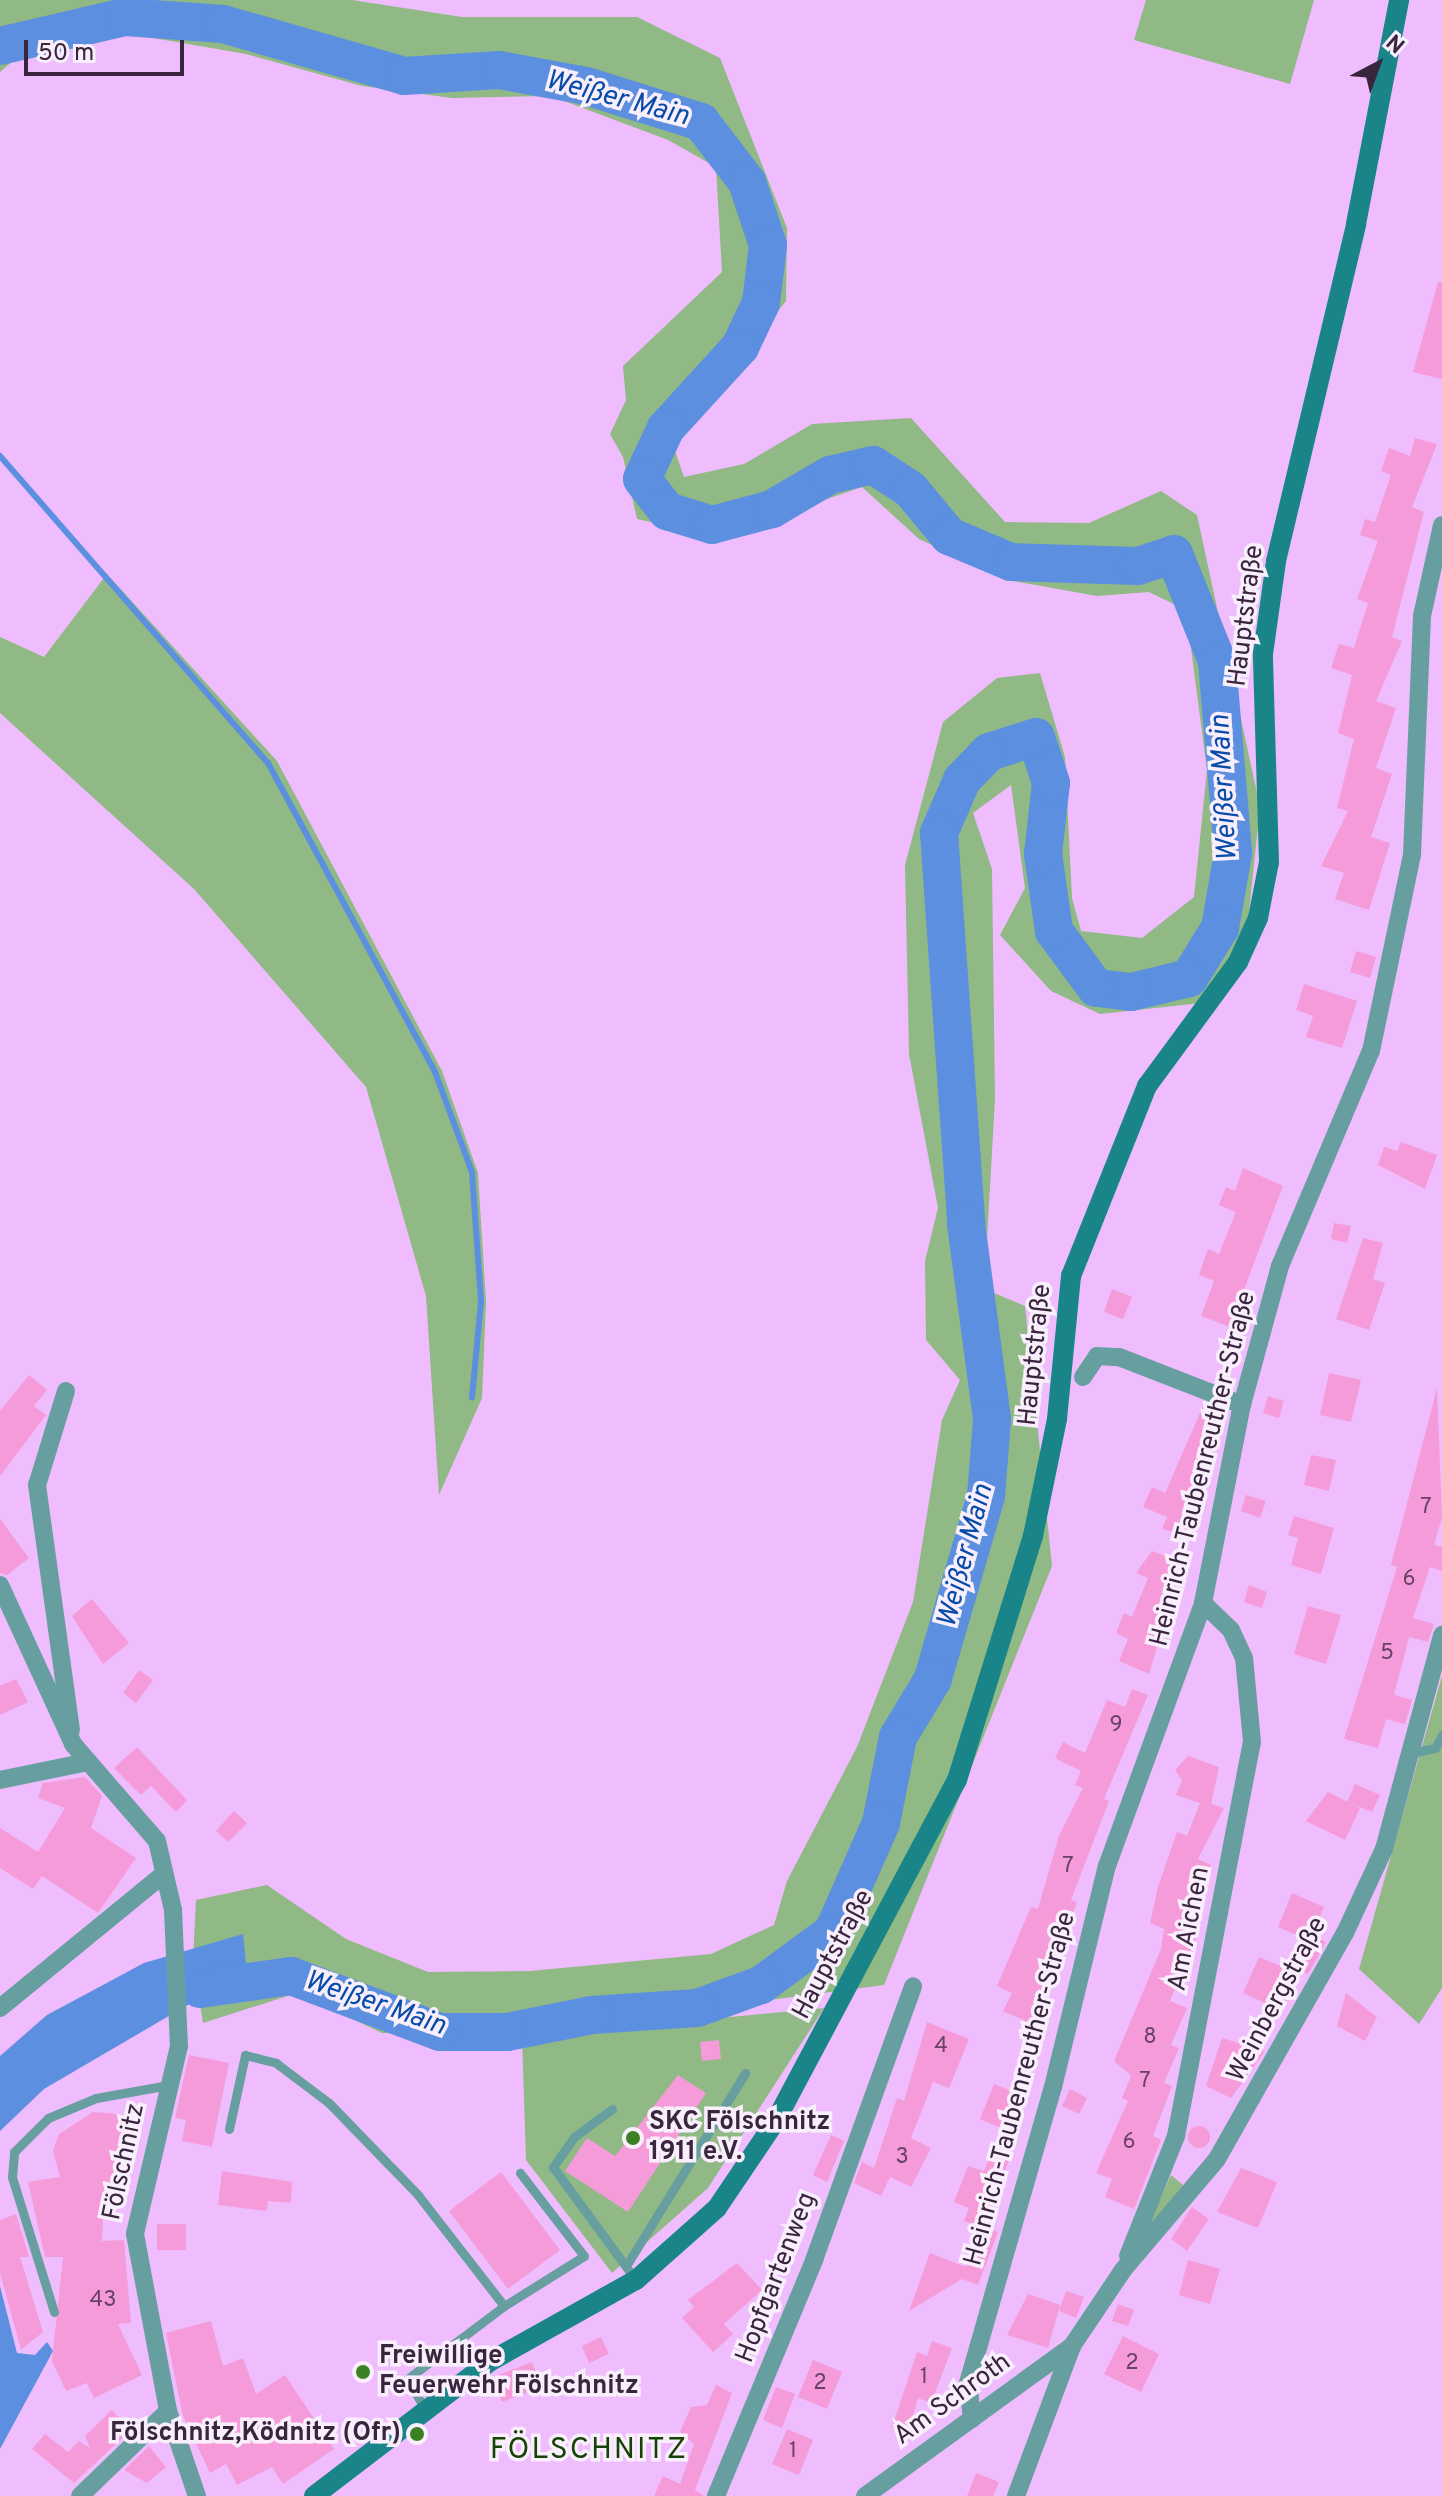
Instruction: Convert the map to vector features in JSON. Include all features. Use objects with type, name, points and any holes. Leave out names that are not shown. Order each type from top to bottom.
[{"type":"main road","name":"Hauptstraße","points":[[314,2496],[424,2407],[631,2273],[717,2208],[775,2122],[957,1780],[1033,1536],[1057,1419],[1071,1276],[1147,1086],[1238,962],[1258,918],[1269,862],[1263,654],[1276,561],[1356,224],[1399,0]]},
{"type":"street","name":"Heinrich-Taubenreuther-Straße","points":[[972,2419],[968,2383],[1053,2087],[1107,1866],[1203,1603],[1242,1405],[1280,1266],[1371,1051],[1412,855],[1422,616],[1442,525]]},
{"type":"street","points":[[1083,1377],[1097,1356],[1119,1357],[1242,1405]]},
{"type":"street","points":[[66,1391],[37,1485],[73,1744]]},
{"type":"street","points":[[0,1585],[73,1744],[157,1841],[164,1874],[0,2008]]},
{"type":"street","name":"Am Aichen","points":[[1123,2270],[1176,2136],[1252,1742],[1244,1658],[1231,1630],[1203,1603]]},
{"type":"street","name":"Weinbergstraße","points":[[1072,2346],[1123,2270],[1217,2159],[1273,2069],[1384,1849],[1442,1635]]},
{"type":"street","points":[[0,1780],[88,1762]]},
{"type":"street","name":"Fölschnitz","points":[[164,1874],[173,1910],[177,2018],[169,2085],[135,2234],[168,2411],[197,2496]]},
{"type":"street","name":"Hopfgartenweg","points":[[716,2496],[814,2260],[913,1986]]},
{"type":"street","points":[[1016,2496],[1072,2346]]},
{"type":"street","name":"Am Schroth","points":[[865,2496],[1072,2346]]},
{"type":"street","points":[[80,2496],[168,2411]]},
{"type":"lane","points":[[1411,1753],[1435,1748],[1442,1735]]},
{"type":"lane","points":[[229,2129],[245,2055],[276,2063],[329,2103],[418,2195],[504,2306]]},
{"type":"lane","points":[[612,2109],[574,2137],[553,2167],[631,2273],[745,2073]]},
{"type":"lane","points":[[54,2312],[12,2177],[14,2152],[48,2118],[96,2098],[169,2085]]},
{"type":"lane","points":[[424,2407],[407,2379],[504,2306],[584,2256],[520,2173]]},
{"type":"green space","points":[[0,0],[352,0],[462,17],[637,17],[720,58],[787,228],[786,301],[672,442],[684,477],[744,464],[812,424],[911,418],[1005,522],[1089,523],[1161,491],[1197,515],[1260,807],[1248,921],[1220,1001],[1100,1014],[1051,991],[1000,935],[1025,888],[1011,785],[973,813],[992,869],[995,1099],[987,1239],[994,1293],[1025,1306],[1052,1566],[884,1985],[503,2035],[382,2033],[297,1993],[203,2023],[193,1959],[196,1900],[267,1885],[346,1939],[428,1972],[530,1971],[711,1954],[774,1925],[787,1881],[857,1747],[913,1602],[942,1420],[960,1380],[926,1340],[925,1261],[938,1208],[909,1054],[905,865],[943,722],[997,678],[1040,673],[1065,757],[1072,898],[1081,931],[1142,938],[1194,897],[1207,770],[1186,610],[1149,592],[1097,596],[1007,580],[919,539],[862,487],[717,537],[637,519],[623,457],[610,434],[626,400],[623,366],[722,272],[716,167],[668,140],[551,96],[452,98],[362,86],[246,54],[130,34],[14,60],[0,72]]},
{"type":"green space","points":[[1146,0],[1314,0],[1290,84],[1134,40]]},
{"type":"green space","points":[[107,574],[277,761],[442,1071],[478,1173],[486,1302],[482,1398],[439,1495],[426,1296],[366,1087],[194,889],[0,713],[0,637],[44,657]]},
{"type":"green space","points":[[1442,1676],[1442,1988],[1419,2024],[1359,1969]]},
{"type":"green space","name":"SKC Fölschnitz 1911 e.V.","points":[[824,2008],[708,2188],[612,2273],[526,2160],[522,2037]]},
{"type":"green space","points":[[1171,2175],[1183,2185],[1143,2236]]},
{"type":"water","points":[[243,1934],[248,1983],[203,1996],[44,2089],[0,2131],[0,2056],[47,2015],[144,1963]]},
{"type":"water","points":[[0,2286],[17,2353],[35,2355],[47,2342],[53,2351],[0,2449]]},
{"type":"building","points":[[1438,282],[1442,283],[1442,379],[1413,372]]},
{"type":"building","points":[[1415,438],[1437,444],[1412,507],[1424,512],[1392,637],[1402,641],[1376,701],[1396,708],[1376,768],[1392,774],[1371,837],[1390,843],[1369,910],[1335,899],[1344,873],[1321,866],[1348,811],[1337,808],[1354,739],[1338,733],[1352,675],[1331,668],[1339,644],[1354,648],[1368,603],[1357,599],[1378,541],[1360,535],[1365,519],[1375,522],[1391,475],[1381,471],[1389,448],[1410,456]]},
{"type":"building","points":[[1356,951],[1376,957],[1370,978],[1350,972]]},
{"type":"building","points":[[1304,984],[1357,1001],[1342,1048],[1306,1037],[1313,1016],[1296,1010]]},
{"type":"building","points":[[1401,1142],[1437,1155],[1425,1189],[1378,1165],[1384,1147],[1397,1151]]},
{"type":"building","points":[[1243,1168],[1283,1186],[1230,1327],[1201,1316],[1214,1281],[1199,1275],[1208,1249],[1219,1254],[1236,1212],[1219,1205],[1226,1187],[1235,1191]]},
{"type":"building","points":[[1334,1223],[1351,1226],[1347,1243],[1331,1239]]},
{"type":"building","points":[[1363,1238],[1383,1243],[1373,1279],[1385,1283],[1369,1330],[1336,1319]]},
{"type":"building","points":[[1112,1289],[1132,1297],[1123,1319],[1104,1312]]},
{"type":"building","points":[[1329,1373],[1361,1380],[1351,1422],[1320,1415]]},
{"type":"building","points":[[29,1375],[47,1390],[34,1406],[46,1415],[0,1476],[0,1411]]},
{"type":"building","points":[[1437,1388],[1442,1517],[1434,1545],[1442,1547],[1442,1571],[1430,1567],[1413,1618],[1434,1624],[1428,1642],[1409,1637],[1394,1695],[1412,1700],[1405,1724],[1386,1719],[1378,1748],[1344,1739],[1397,1567],[1391,1565]]},
{"type":"building","points":[[1268,1396],[1284,1401],[1279,1418],[1263,1413]]},
{"type":"building","points":[[1200,1413],[1218,1422],[1211,1438],[1217,1441],[1188,1536],[1162,1529],[1167,1517],[1143,1507],[1152,1487],[1165,1493]]},
{"type":"building","points":[[1311,1455],[1336,1460],[1329,1491],[1304,1485]]},
{"type":"building","points":[[1246,1495],[1266,1501],[1260,1518],[1241,1511]]},
{"type":"building","points":[[1294,1516],[1334,1528],[1321,1574],[1291,1565],[1298,1538],[1288,1535]]},
{"type":"building","points":[[0,1519],[29,1558],[7,1575],[0,1573]]},
{"type":"building","points":[[1152,1551],[1182,1562],[1149,1674],[1119,1661],[1128,1639],[1116,1633],[1124,1613],[1132,1617],[1148,1578],[1136,1573]]},
{"type":"building","points":[[1249,1585],[1267,1592],[1262,1608],[1244,1602]]},
{"type":"building","points":[[92,1599],[129,1643],[103,1664],[72,1616]]},
{"type":"building","points":[[1308,1606],[1341,1615],[1326,1664],[1294,1654]]},
{"type":"building","points":[[139,1670],[153,1680],[136,1703],[123,1693]]},
{"type":"building","points":[[16,1679],[28,1702],[0,1715],[0,1686]]},
{"type":"building","points":[[1132,1689],[1148,1695],[1104,1799],[1109,1801],[1071,1900],[1077,1902],[1071,1920],[1064,1918],[1047,1970],[1053,1973],[1030,2023],[1003,2011],[1012,1993],[997,1986],[1031,1907],[1038,1909],[1059,1836],[1083,1788],[1075,1785],[1081,1771],[1055,1758],[1063,1742],[1085,1753],[1107,1700],[1125,1707]]},
{"type":"building","points":[[137,1747],[187,1800],[176,1812],[151,1786],[141,1795],[114,1768]]},
{"type":"building","points":[[1188,1756],[1219,1767],[1211,1804],[1224,1808],[1198,1859],[1211,1865],[1197,1899],[1204,1901],[1195,1941],[1170,2001],[1187,2008],[1171,2045],[1179,2048],[1164,2083],[1172,2086],[1153,2136],[1161,2140],[1134,2209],[1105,2197],[1112,2179],[1096,2173],[1128,2101],[1122,2098],[1131,2076],[1114,2061],[1161,1949],[1164,1929],[1150,1923],[1158,1887],[1177,1832],[1187,1836],[1200,1803],[1176,1795],[1182,1780],[1175,1770]]},
{"type":"building","points":[[85,1777],[102,1796],[91,1828],[136,1858],[98,1913],[42,1876],[33,1889],[0,1868],[0,1828],[38,1852],[65,1808],[38,1798],[43,1783]]},
{"type":"building","points":[[1355,1784],[1380,1795],[1372,1812],[1347,1802]]},
{"type":"building","points":[[1328,1792],[1360,1808],[1345,1840],[1306,1821]]},
{"type":"building","points":[[234,1811],[247,1823],[228,1842],[216,1831]]},
{"type":"building","points":[[1292,1893],[1324,1907],[1312,1935],[1326,1942],[1308,1974],[1293,1967],[1306,1939],[1278,1927]]},
{"type":"building","points":[[1259,1957],[1292,1971],[1284,1990],[1289,2000],[1276,2008],[1243,1993]]},
{"type":"building","points":[[1346,1993],[1377,2017],[1365,2041],[1337,2026]]},
{"type":"building","points":[[927,2022],[969,2039],[949,2088],[933,2082],[911,2138],[931,2148],[911,2187],[890,2177],[881,2196],[854,2183],[862,2162],[874,2168],[897,2098],[904,2101]]},
{"type":"building","points":[[1222,2038],[1265,2051],[1231,2098],[1206,2086]]},
{"type":"building","points":[[719,2040],[721,2059],[702,2061],[700,2042]]},
{"type":"building","points":[[189,2055],[229,2063],[212,2147],[182,2141],[186,2120],[175,2118]]},
{"type":"building","points":[[678,2075],[706,2093],[628,2212],[565,2171],[587,2138],[615,2156]]},
{"type":"building","points":[[994,2084],[1025,2097],[1010,2132],[980,2119]]},
{"type":"building","points":[[1070,2089],[1087,2098],[1079,2114],[1062,2106]]},
{"type":"building","points":[[93,2112],[129,2115],[121,2198],[104,2197],[102,2241],[124,2240],[131,2323],[118,2324],[142,2375],[94,2398],[87,2383],[66,2391],[52,2361],[63,2257],[45,2257],[28,2182],[60,2177],[53,2151],[59,2134]]},
{"type":"building","points":[[1195,2126],[1203,2126],[1210,2137],[1203,2148],[1195,2148],[1188,2141],[1188,2133]]},
{"type":"building","points":[[831,2135],[844,2141],[827,2182],[813,2175]]},
{"type":"building","points":[[994,2147],[1011,2155],[982,2227],[964,2221],[969,2208],[954,2202],[968,2166],[984,2171]]},
{"type":"building","points":[[1241,2168],[1277,2182],[1258,2228],[1217,2212]]},
{"type":"building","points":[[222,2171],[292,2182],[291,2203],[268,2201],[267,2211],[218,2205]]},
{"type":"building","points":[[501,2172],[560,2250],[508,2289],[449,2211]]},
{"type":"building","points":[[1192,2207],[1209,2219],[1187,2251],[1171,2239]]},
{"type":"building","points":[[16,2214],[29,2257],[20,2257],[43,2332],[21,2350],[0,2273],[0,2220]]},
{"type":"building","points":[[157,2224],[186,2224],[186,2250],[157,2250]]},
{"type":"building","points":[[985,2227],[998,2232],[978,2285],[962,2279],[909,2311],[930,2253],[966,2267]]},
{"type":"building","points":[[1188,2260],[1220,2269],[1210,2304],[1179,2295]]},
{"type":"building","points":[[737,2263],[762,2290],[724,2324],[733,2334],[713,2352],[682,2318],[694,2307],[688,2300]]},
{"type":"building","points":[[1066,2291],[1084,2297],[1076,2318],[1059,2311]]},
{"type":"building","points":[[1028,2294],[1060,2305],[1048,2348],[1007,2335]]},
{"type":"building","points":[[1118,2304],[1134,2310],[1128,2326],[1112,2321]]},
{"type":"building","points":[[211,2321],[223,2366],[243,2358],[256,2394],[285,2375],[334,2449],[283,2484],[272,2467],[237,2485],[226,2464],[210,2473],[183,2416],[166,2333]]},
{"type":"building","points":[[1123,2336],[1159,2354],[1141,2392],[1104,2374]]},
{"type":"building","points":[[601,2337],[609,2354],[589,2363],[582,2346]]},
{"type":"building","points":[[932,2341],[952,2348],[931,2403],[918,2398],[908,2432],[892,2427],[917,2352],[927,2356]]},
{"type":"building","points":[[813,2360],[842,2372],[827,2409],[798,2397]]},
{"type":"building","points":[[532,2362],[542,2387],[502,2402],[493,2377]]},
{"type":"building","points":[[716,2385],[732,2393],[695,2490],[704,2496],[654,2496],[663,2476],[680,2484],[694,2444],[680,2432],[691,2407],[707,2405]]},
{"type":"building","points":[[776,2387],[795,2394],[782,2428],[763,2420]]},
{"type":"building","points":[[112,2410],[131,2430],[74,2483],[32,2449],[45,2434],[68,2452],[79,2441],[90,2448],[85,2436]]},
{"type":"building","points":[[787,2429],[813,2440],[799,2475],[772,2464]]},
{"type":"building","points":[[149,2446],[166,2467],[147,2483],[124,2470]]},
{"type":"building","points":[[976,2473],[999,2482],[993,2496],[967,2496]]},
{"type":"waterway","name":"Weißer Main","points":[[0,46],[125,17],[223,24],[404,76],[499,70],[586,86],[701,122],[747,182],[768,245],[761,303],[740,347],[666,428],[642,479],[667,511],[712,525],[772,509],[830,475],[873,465],[911,490],[949,536],[1011,562],[1138,566],[1174,554],[1217,661],[1233,853],[1220,928],[1189,978],[1131,992],[1096,988],[1054,931],[1043,854],[1051,783],[1036,737],[989,752],[962,780],[939,833],[966,1224],[992,1420],[986,1496],[933,1679],[898,1737],[881,1823],[833,1932],[761,1985],[697,2008],[592,2015],[507,2032],[440,2032],[291,1976],[200,1989]]},
{"type":"waterway","points":[[0,456],[268,763],[435,1072],[472,1172],[481,1302],[472,1398]]},
{"type":"place","name":"SKC Fölschnitz 1911 e.V.","points":[[633,2138]]},
{"type":"place","name":"Freiwillige Feuerwehr Fölschnitz","points":[[363,2372]]},
{"type":"place","name":"Fölschnitz,Ködnitz (Ofr)","points":[[417,2434]]},
{"type":"district","name":"FÖLSCHNITZ","points":[[589,2451]]}]
